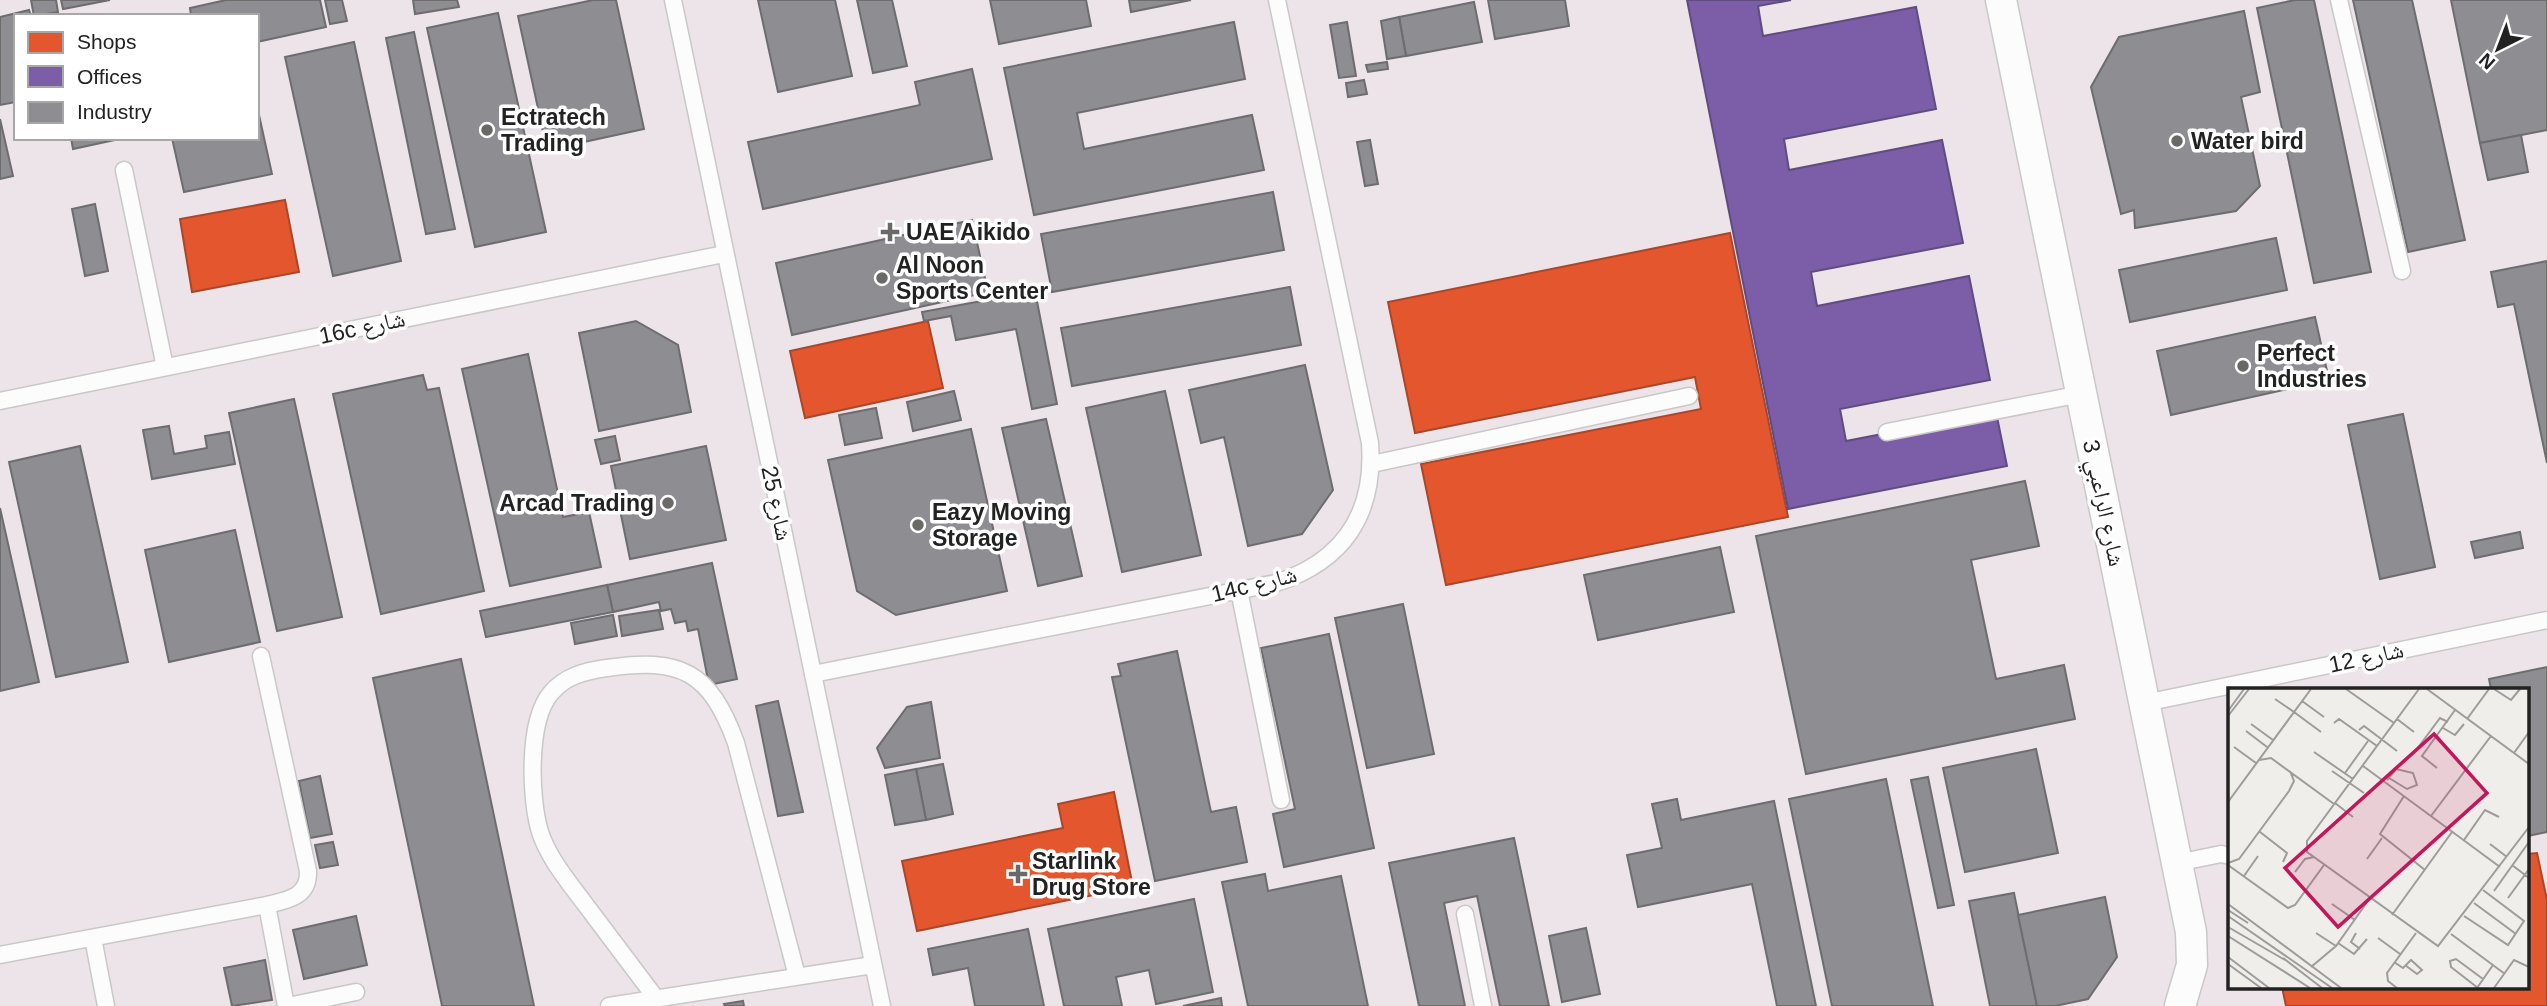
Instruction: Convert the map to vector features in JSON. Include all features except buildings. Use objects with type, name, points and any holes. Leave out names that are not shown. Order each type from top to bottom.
[{"type":"street","name":"شارع الراعبي 3","points":[[2006,1],[2081,394],[2193,949],[2189,982],[2180,1006]]},
{"type":"lane","name":"شارع 25","points":[[673,0],[882,1006]]},
{"type":"lane","name":"14c شارع","points":[[813,674],[1239,590],[1296,576],[1331,555],[1345,540],[1365,504],[1371,464],[1370,443],[1277,0]]},
{"type":"lane","points":[[2339,0],[2402,271]]},
{"type":"lane","points":[[124,170],[165,368]]},
{"type":"lane","name":"16c شارع","points":[[0,401],[724,254]]},
{"type":"lane","points":[[1887,432],[2081,394]]},
{"type":"lane","points":[[1371,464],[1689,396]]},
{"type":"lane","points":[[1239,590],[1281,800]]},
{"type":"lane","name":"شارع 12","points":[[2144,703],[2547,620]]},
{"type":"lane","points":[[0,955],[267,905],[296,897],[307,886],[309,871],[261,656]]},
{"type":"lane","points":[[655,997],[558,867],[545,843],[536,817],[533,780],[537,722],[541,707],[561,683],[589,671],[646,662],[664,664],[698,680],[717,701],[736,743],[797,976]]},
{"type":"lane","points":[[2177,863],[2221,854],[2228,856]]},
{"type":"lane","points":[[267,905],[287,1006],[356,992]]},
{"type":"lane","points":[[1465,914],[1483,1006]]},
{"type":"lane","points":[[93,938],[106,1006]]},
{"type":"lane","points":[[609,1006],[873,965]]},
{"type":"shaded area","points":[[0,0],[2547,0],[2547,1006],[0,1006]]},
{"type":"place","name":"Ectratech Trading","points":[[487,130]]},
{"type":"place","name":"Water bird","points":[[2177,141]]},
{"type":"place","name":"UAE Aikido","points":[[890,232]]},
{"type":"place","name":"Al Noon Sports Center","points":[[882,278]]},
{"type":"place","name":"Perfect Industries","points":[[2243,366]]},
{"type":"place","name":"Arcad Trading","points":[[668,503]]},
{"type":"place","name":"Eazy Moving Storage","points":[[918,525]]},
{"type":"place","name":"Starlink Drug Store","points":[[1018,874]]}]
